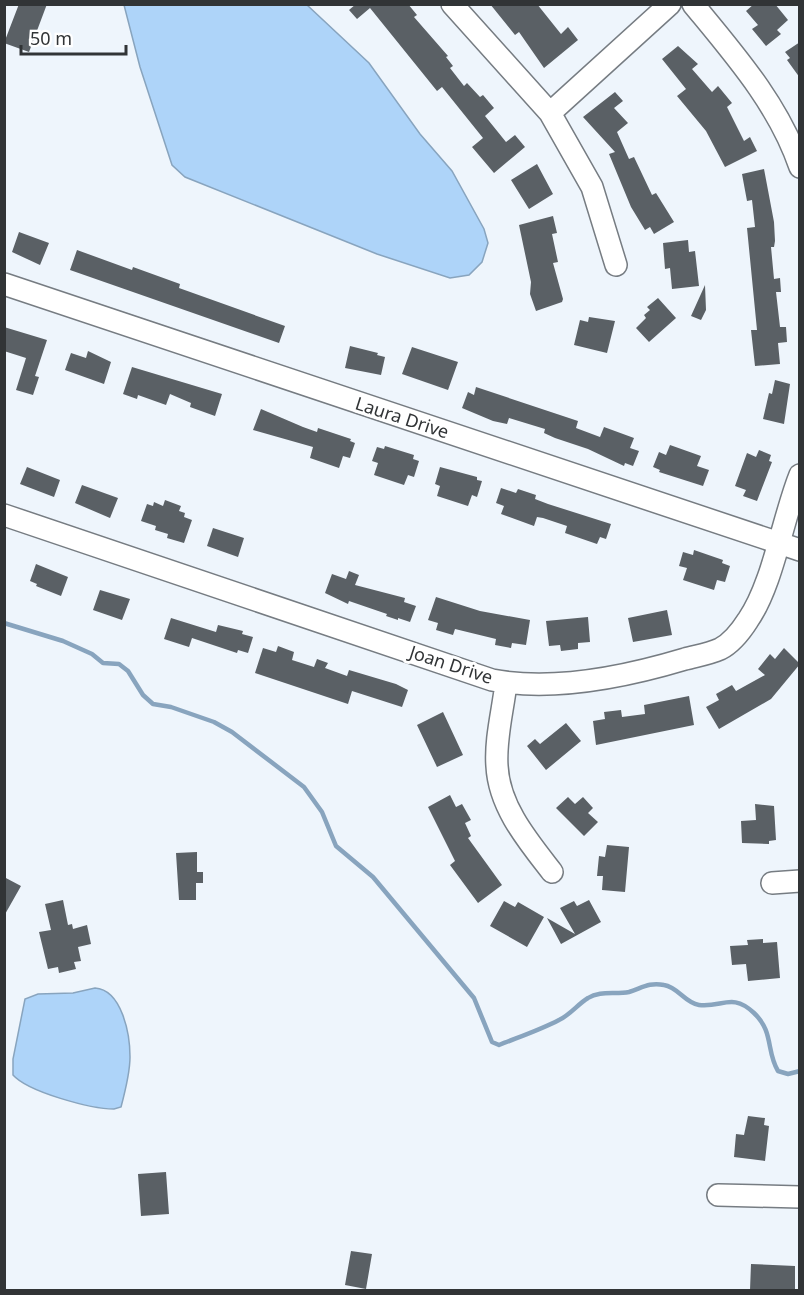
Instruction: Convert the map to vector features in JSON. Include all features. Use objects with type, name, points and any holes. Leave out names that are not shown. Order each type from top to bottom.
[{"type":"street","points":[[452,4],[550,113],[592,187],[616,265]]},
{"type":"street","points":[[550,113],[670,4]]},
{"type":"street","points":[[693,4],[774,109],[792,143],[800,167]]},
{"type":"street","name":"Laura Drive","points":[[4,284],[800,550]]},
{"type":"street","name":"Joan Drive","points":[[4,515],[506,682],[598,679],[669,664],[720,649],[736,636],[755,608],[800,475]]},
{"type":"street","points":[[506,682],[497,752],[501,788],[525,837],[552,872]]},
{"type":"street","points":[[772,883],[800,881]]},
{"type":"street","points":[[718,1195],[800,1197]]},
{"type":"water","points":[[124,5],[307,5],[369,63],[420,134],[452,171],[484,229],[488,243],[482,262],[469,275],[450,278],[377,254],[185,177],[172,165],[140,67]]},
{"type":"water","points":[[95,988],[112,996],[123,1015],[128,1037],[130,1057],[127,1082],[121,1107],[114,1109],[91,1106],[45,1093],[13,1075],[13,1059],[25,999],[38,994],[73,993]]},
{"type":"building","points":[[19,4],[47,4],[29,52],[4,43]]},
{"type":"building","points":[[356,4],[408,4],[417,15],[414,17],[448,56],[446,57],[453,66],[450,68],[464,86],[467,83],[480,97],[483,95],[494,108],[485,116],[506,142],[515,135],[525,147],[494,173],[472,147],[483,138],[442,87],[437,91],[370,8],[357,19],[349,10]]},
{"type":"building","points":[[490,4],[537,4],[561,34],[568,27],[578,40],[544,68],[519,32],[515,35]]},
{"type":"building","points":[[754,4],[775,4],[788,20],[777,30],[781,34],[766,46],[752,29],[758,25],[746,11]]},
{"type":"building","points":[[800,42],[800,78],[787,60],[790,58],[785,52]]},
{"type":"building","points":[[678,46],[698,64],[692,69],[712,92],[718,86],[732,103],[727,107],[744,141],[750,137],[757,151],[725,167],[706,131],[677,96],[686,89],[662,59]]},
{"type":"building","points":[[615,92],[623,101],[614,108],[628,123],[617,132],[629,159],[634,157],[652,195],[656,193],[674,222],[654,234],[650,227],[645,230],[631,207],[609,154],[615,152],[583,117]]},
{"type":"building","points":[[537,164],[553,194],[529,209],[511,180]]},
{"type":"building","points":[[764,169],[774,222],[775,241],[774,247],[771,247],[774,279],[780,278],[781,292],[776,292],[780,327],[786,327],[787,342],[778,343],[780,364],[755,366],[751,330],[757,330],[747,228],[755,227],[752,200],[747,201],[742,174]]},
{"type":"building","points":[[553,216],[557,233],[552,234],[558,262],[553,263],[563,299],[562,302],[536,311],[530,294],[531,282],[519,225]]},
{"type":"building","points":[[19,232],[49,243],[40,265],[12,252]]},
{"type":"building","points":[[688,240],[689,252],[695,251],[699,286],[672,289],[670,268],[665,269],[663,243]]},
{"type":"building","points":[[77,250],[180,284],[179,288],[285,326],[279,343],[70,270]]},
{"type":"building","points":[[705,285],[706,310],[701,320],[691,316]]},
{"type":"building","points":[[658,298],[676,318],[649,342],[636,328],[646,318],[644,315],[650,310],[647,307]]},
{"type":"building","points":[[589,317],[615,321],[607,353],[574,345],[580,320],[588,322]]},
{"type":"building","points":[[4,327],[47,340],[35,376],[39,377],[33,395],[16,390],[26,358],[4,351]]},
{"type":"building","points":[[350,346],[385,357],[381,375],[345,368]]},
{"type":"building","points":[[412,347],[458,362],[448,390],[402,374]]},
{"type":"building","points":[[88,351],[111,362],[104,384],[65,370],[71,353],[86,358]]},
{"type":"building","points":[[132,367],[222,394],[215,416],[190,407],[191,403],[170,394],[166,405],[138,395],[137,399],[123,394]]},
{"type":"building","points":[[775,380],[790,384],[784,424],[763,419],[769,393],[772,394]]},
{"type":"building","points":[[476,387],[578,421],[576,428],[600,437],[604,427],[634,438],[630,448],[639,451],[633,466],[625,463],[624,466],[588,449],[555,438],[544,433],[545,429],[509,418],[507,424],[493,421],[462,408],[468,392],[474,395]]},
{"type":"building","points":[[261,409],[317,432],[318,428],[351,439],[350,441],[355,443],[350,458],[343,456],[339,468],[310,458],[313,447],[253,430]]},
{"type":"building","points":[[670,445],[701,456],[697,466],[709,470],[703,486],[659,472],[660,470],[653,467],[659,452],[666,455]]},
{"type":"building","points":[[385,446],[414,455],[413,459],[419,461],[414,477],[408,475],[404,485],[374,475],[378,463],[372,461],[377,447],[384,449]]},
{"type":"building","points":[[759,450],[771,455],[769,461],[772,462],[757,501],[743,496],[746,490],[735,486],[747,453],[756,457]]},
{"type":"building","points":[[27,467],[60,480],[54,497],[20,484]]},
{"type":"building","points":[[440,467],[477,477],[477,480],[482,481],[477,497],[472,495],[468,506],[437,496],[440,486],[435,484]]},
{"type":"building","points":[[82,485],[118,498],[110,518],[75,503]]},
{"type":"building","points":[[501,488],[516,493],[518,489],[536,495],[535,499],[548,504],[611,524],[606,539],[600,537],[597,544],[565,533],[567,526],[543,518],[537,517],[534,526],[501,514],[504,506],[496,503]]},
{"type":"building","points":[[165,500],[181,506],[179,511],[185,513],[184,517],[192,520],[184,543],[167,538],[168,534],[155,530],[156,526],[141,521],[147,504],[153,506],[154,502],[163,506]]},
{"type":"building","points":[[213,528],[244,538],[238,557],[207,546]]},
{"type":"building","points":[[694,550],[723,560],[722,563],[730,566],[725,582],[717,580],[714,590],[683,580],[687,568],[679,566],[683,552],[693,555]]},
{"type":"building","points":[[36,564],[68,577],[61,596],[36,586],[37,584],[30,581]]},
{"type":"building","points":[[349,571],[359,575],[355,585],[405,598],[404,602],[416,606],[410,622],[386,616],[387,614],[349,601],[348,604],[325,593],[332,574],[346,579]]},
{"type":"building","points":[[100,590],[130,599],[122,620],[93,610]]},
{"type":"building","points":[[436,597],[480,611],[530,620],[526,645],[512,643],[511,648],[495,645],[496,639],[455,629],[453,635],[436,630],[438,623],[428,620]]},
{"type":"building","points":[[667,610],[672,635],[633,642],[628,618]]},
{"type":"building","points":[[588,617],[590,642],[578,643],[578,649],[561,651],[560,645],[549,646],[546,621]]},
{"type":"building","points":[[171,618],[216,632],[218,625],[243,631],[242,634],[253,637],[248,653],[238,650],[237,653],[192,638],[189,647],[164,639]]},
{"type":"building","points":[[278,646],[294,652],[292,660],[314,667],[317,659],[328,663],[325,668],[347,676],[349,670],[396,684],[408,690],[402,707],[352,691],[348,704],[255,673],[263,648],[276,652]]},
{"type":"building","points":[[784,648],[800,664],[771,699],[719,729],[706,707],[719,700],[716,694],[732,685],[736,691],[765,675],[758,669],[770,654],[775,659]]},
{"type":"building","points":[[689,696],[694,725],[596,745],[593,721],[605,719],[604,712],[621,710],[622,717],[645,714],[644,705]]},
{"type":"building","points":[[443,712],[463,755],[437,767],[417,725]]},
{"type":"building","points":[[566,723],[581,741],[546,770],[527,746],[535,739],[540,744]]},
{"type":"building","points":[[450,795],[456,807],[462,804],[471,820],[465,823],[471,836],[468,838],[502,885],[478,903],[450,865],[455,861],[428,807]]},
{"type":"building","points":[[568,797],[575,804],[583,797],[593,808],[588,813],[598,822],[584,836],[556,808]]},
{"type":"building","points":[[755,804],[774,806],[776,840],[769,841],[769,844],[742,843],[741,821],[756,820]]},
{"type":"building","points":[[607,845],[629,847],[625,892],[602,890],[603,876],[597,876],[599,856],[605,857]]},
{"type":"building","points":[[197,852],[197,872],[203,872],[203,883],[196,883],[196,900],[179,900],[176,853]]},
{"type":"building","points":[[4,877],[21,886],[4,916]]},
{"type":"building","points":[[63,900],[68,925],[72,924],[73,929],[87,925],[91,944],[78,947],[81,961],[74,962],[76,969],[59,973],[58,967],[48,969],[39,932],[51,930],[45,904]]},
{"type":"building","points":[[589,900],[601,922],[561,944],[547,918],[575,934],[560,908],[574,901],[577,906]]},
{"type":"building","points":[[504,901],[515,907],[518,902],[544,917],[527,947],[490,926]]},
{"type":"building","points":[[763,939],[763,943],[777,942],[780,978],[748,981],[746,964],[732,965],[730,946],[748,945],[747,940]]},
{"type":"building","points":[[748,1116],[765,1118],[764,1125],[769,1126],[765,1161],[734,1157],[736,1134],[744,1135]]},
{"type":"building","points":[[166,1172],[169,1214],[141,1216],[138,1174]]},
{"type":"building","points":[[351,1251],[372,1254],[366,1289],[345,1285]]},
{"type":"building","points":[[751,1264],[795,1266],[795,1290],[750,1290]]},
{"type":"waterway","points":[[4,623],[63,641],[92,654],[103,663],[119,664],[128,671],[143,695],[153,704],[171,707],[214,722],[232,732],[304,787],[322,812],[336,846],[373,877],[474,998],[492,1042],[499,1045],[552,1024],[593,996],[603,993],[629,992],[659,984],[669,986],[694,1004],[733,1002],[746,1007],[754,1013],[764,1027],[778,1071],[788,1074],[800,1071]]}]
